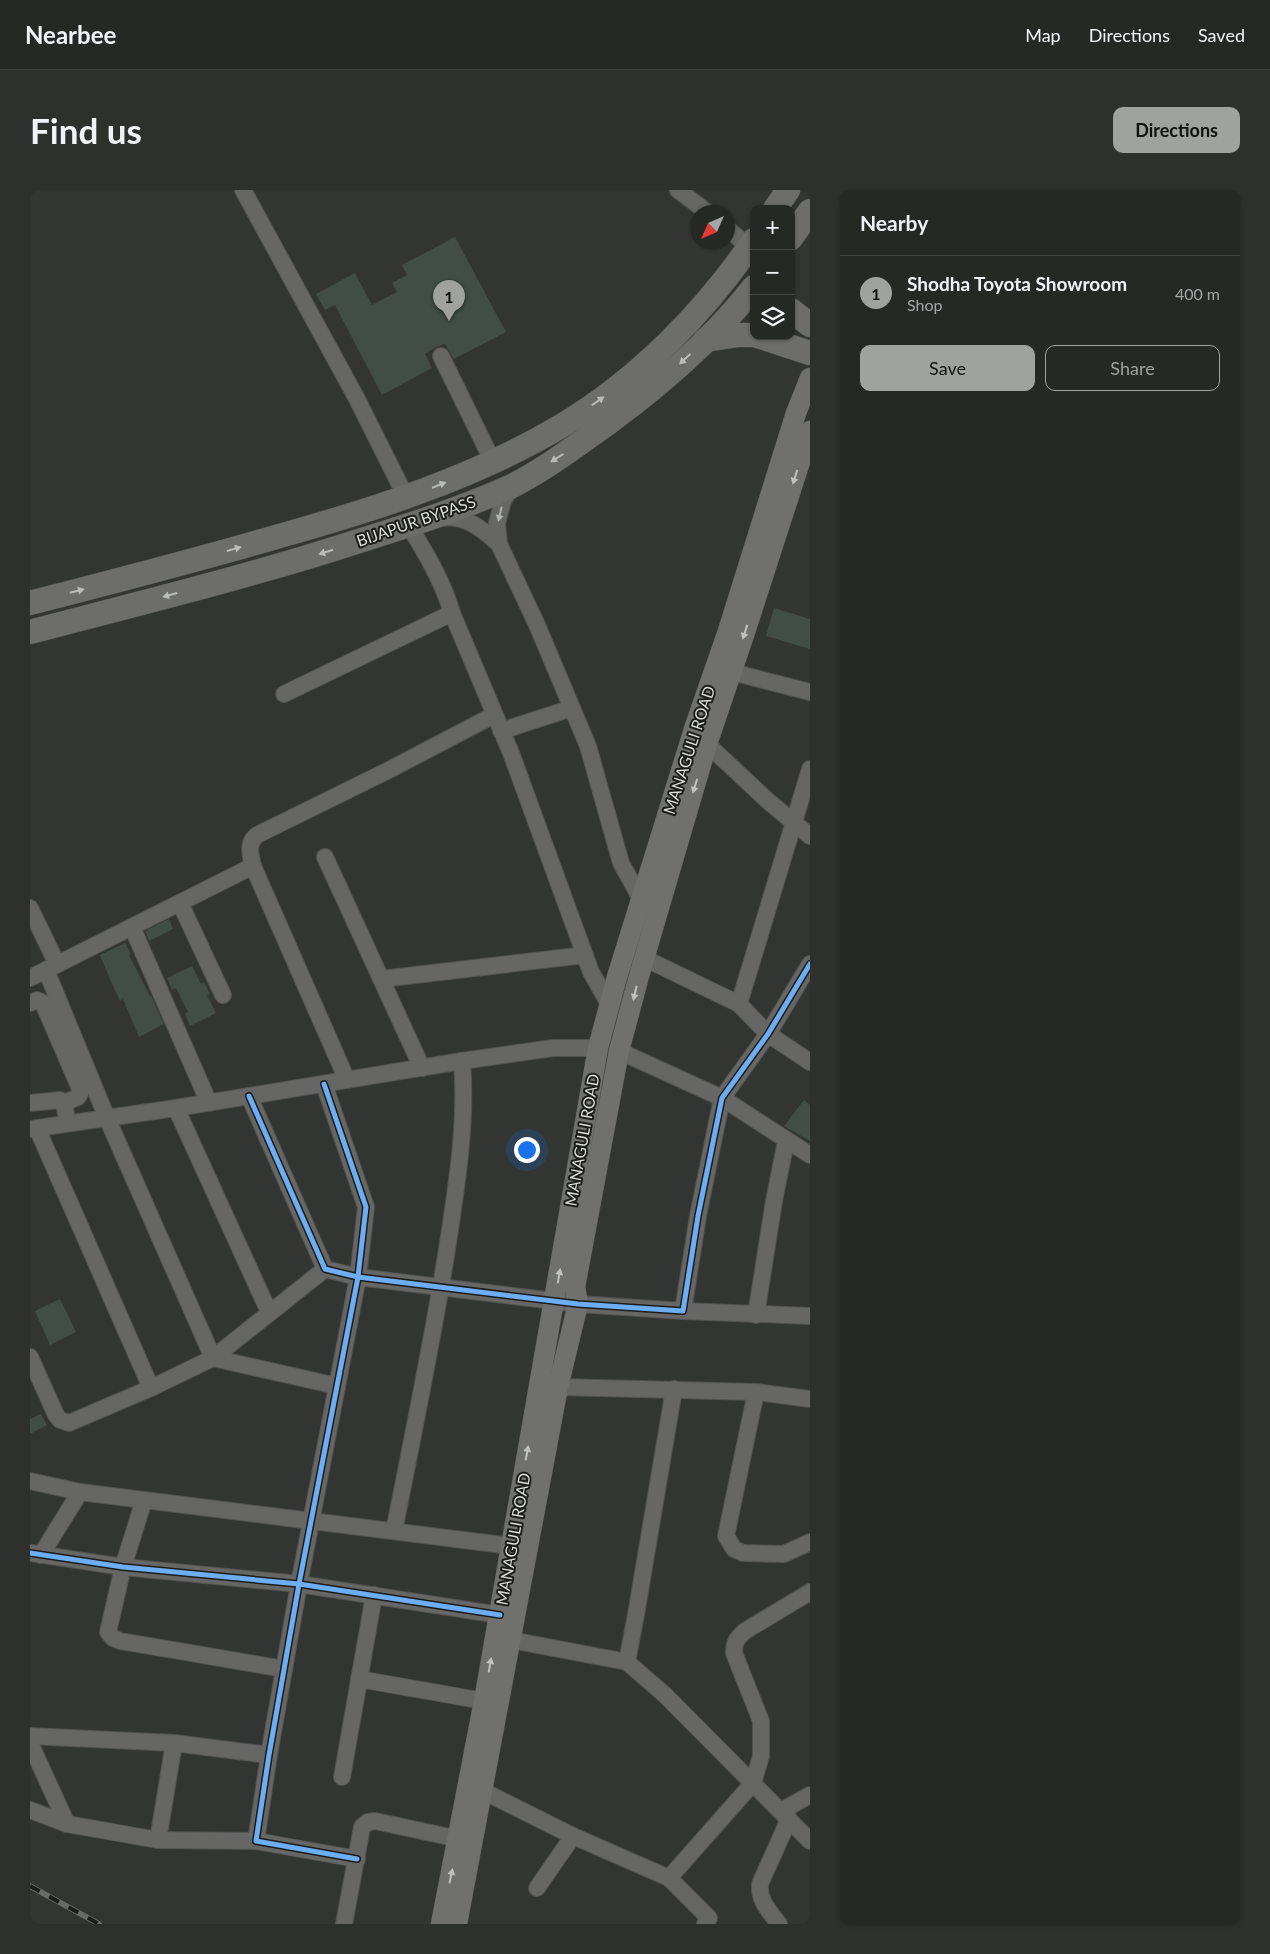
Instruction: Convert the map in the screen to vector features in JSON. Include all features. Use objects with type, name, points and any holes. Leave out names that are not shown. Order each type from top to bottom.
[{"type":"highway","points":[[778,205],[788,190]]},
{"type":"highway","points":[[795,232],[810,211]]},
{"type":"highway","name":"BIJAPUR BYPASS","points":[[30,603],[229,551],[340,519],[430,490],[493,462],[565,424],[611,392],[682,329],[746,276]]},
{"type":"highway","name":"BIJAPUR BYPASS","points":[[30,632],[308,558],[419,522],[512,486],[559,458],[610,422],[659,383],[705,340],[746,276]]},
{"type":"highway","points":[[795,313],[810,325]]},
{"type":"highway","points":[[705,340],[750,335]]},
{"type":"highway","points":[[770,340],[810,353]]},
{"type":"highway","points":[[794,340],[810,353]]},
{"type":"main road","name":"MANAGULI ROAD","points":[[458,1924],[558,1387],[578,1304],[575,1287],[619,1051],[644,958],[707,744],[724,670],[796,413],[810,378]]},
{"type":"main road","name":"MANAGULI ROAD","points":[[441,1924],[500,1615],[598,1048],[695,726],[724,670],[810,431]]},
{"type":"street","points":[[243,190],[357,400],[406,497]]},
{"type":"street","points":[[678,190],[698,205]]},
{"type":"street","points":[[735,247],[746,276]]},
{"type":"street","points":[[441,356],[493,462]]},
{"type":"street","points":[[512,486],[502,501],[498,524],[499,544],[537,625],[588,746],[621,863],[642,901]]},
{"type":"street","points":[[499,544],[478,526],[450,517],[419,522],[429,558],[449,601],[452,613],[511,753],[584,955],[591,972],[610,1004]]},
{"type":"street","points":[[284,694],[452,613]]},
{"type":"street","points":[[724,670],[810,692]]},
{"type":"street","points":[[501,731],[572,708]]},
{"type":"street","points":[[347,1080],[253,866],[249,847],[256,835],[395,767],[494,715]]},
{"type":"street","points":[[707,744],[794,824],[810,836]]},
{"type":"street","points":[[738,1004],[810,769]]},
{"type":"street","points":[[325,857],[422,1068]]},
{"type":"street","points":[[30,978],[253,866]]},
{"type":"street","points":[[180,903],[223,995]]},
{"type":"street","points":[[30,908],[107,1118],[213,1358]]},
{"type":"street","points":[[132,927],[209,1102]]},
{"type":"street","points":[[381,979],[584,955]]},
{"type":"street","points":[[644,958],[738,1004],[768,1034],[810,1062]]},
{"type":"street","points":[[683,1311],[698,1216],[722,1098],[805,983],[810,964]]},
{"type":"street","points":[[30,1002],[37,1000],[43,1003],[81,1091],[78,1097],[64,1103],[57,1100],[30,1103]]},
{"type":"street","points":[[151,1388],[143,1366],[33,1128],[176,1108],[553,1048],[598,1048]]},
{"type":"street","points":[[619,1051],[722,1098],[810,1155]]},
{"type":"street","points":[[394,1531],[441,1286],[457,1187],[464,1091],[462,1061]]},
{"type":"street","points":[[256,1841],[299,1584],[358,1277],[366,1207],[324,1084]]},
{"type":"street","points":[[249,1096],[325,1269]]},
{"type":"street","points":[[64,1103],[68,1123]]},
{"type":"street","points":[[176,1108],[269,1312]]},
{"type":"street","points":[[756,1315],[774,1201],[786,1141]]},
{"type":"street","points":[[325,1269],[358,1277],[578,1304],[756,1315],[810,1316]]},
{"type":"street","points":[[30,1358],[56,1414],[60,1420],[69,1423],[151,1388],[213,1358],[325,1269]]},
{"type":"street","points":[[213,1358],[336,1386]]},
{"type":"street","points":[[558,1387],[756,1392],[810,1399]]},
{"type":"street","points":[[626,1662],[638,1609],[674,1389]]},
{"type":"street","points":[[756,1392],[726,1536],[734,1549],[743,1553],[784,1554],[810,1542]]},
{"type":"street","points":[[30,1481],[80,1492],[511,1546]]},
{"type":"street","points":[[80,1492],[36,1554],[123,1567],[299,1584],[500,1615]]},
{"type":"street","points":[[144,1500],[123,1567],[108,1632],[113,1638],[284,1669]]},
{"type":"street","points":[[669,1878],[753,1783],[761,1756],[761,1721],[734,1653],[734,1645],[745,1631],[810,1592]]},
{"type":"street","points":[[342,1777],[374,1595]]},
{"type":"street","points":[[511,1640],[626,1662],[665,1695],[810,1841]]},
{"type":"street","points":[[360,1680],[484,1701]]},
{"type":"street","points":[[30,1736],[174,1743],[269,1755]]},
{"type":"street","points":[[30,1743],[67,1824]]},
{"type":"street","points":[[158,1840],[174,1743]]},
{"type":"street","points":[[482,1791],[574,1836],[669,1878],[710,1922]]},
{"type":"street","points":[[779,1924],[761,1899],[760,1884],[785,1815],[810,1795]]},
{"type":"street","points":[[30,1810],[67,1824],[158,1840],[256,1841],[357,1858]]},
{"type":"street","points":[[344,1924],[362,1827],[368,1822],[375,1821],[458,1839]]},
{"type":"street","points":[[537,1888],[574,1836]]},
{"type":"building","points":[[455,237],[506,332],[454,359],[445,344],[436,347],[425,354],[432,368],[382,395],[335,305],[325,310],[316,294],[355,273],[372,305],[397,292],[392,283],[407,275],[402,265]]},
{"type":"building","points":[[774,608],[810,619],[810,649],[766,636]]},
{"type":"building","points":[[169,919],[173,929],[149,941],[145,931]]},
{"type":"building","points":[[125,943],[131,954],[129,955],[151,995],[164,1024],[139,1037],[123,999],[120,1001],[100,955]]},
{"type":"building","points":[[192,966],[201,984],[204,982],[210,994],[207,995],[216,1013],[190,1026],[185,1014],[188,1012],[176,988],[172,990],[167,978]]},
{"type":"building","points":[[804,1100],[810,1105],[810,1141],[784,1126]]},
{"type":"building","points":[[60,1299],[76,1332],[50,1345],[35,1311]]},
{"type":"building","points":[[41,1414],[47,1425],[30,1434],[30,1419]]},
{"type":"railway","points":[[30,1886],[99,1924]]},
{"type":"cycle path","points":[[249,1096],[325,1269],[358,1277],[578,1304],[683,1311],[698,1216],[722,1098],[768,1034],[810,964]]},
{"type":"cycle path","points":[[30,1553],[123,1567],[299,1584],[358,1277],[366,1207],[324,1084]]},
{"type":"cycle path","points":[[357,1859],[256,1841],[299,1584],[500,1615]]},
{"type":"place","name":"Shodha Toyota Showroom","points":[[449,321]]}]
